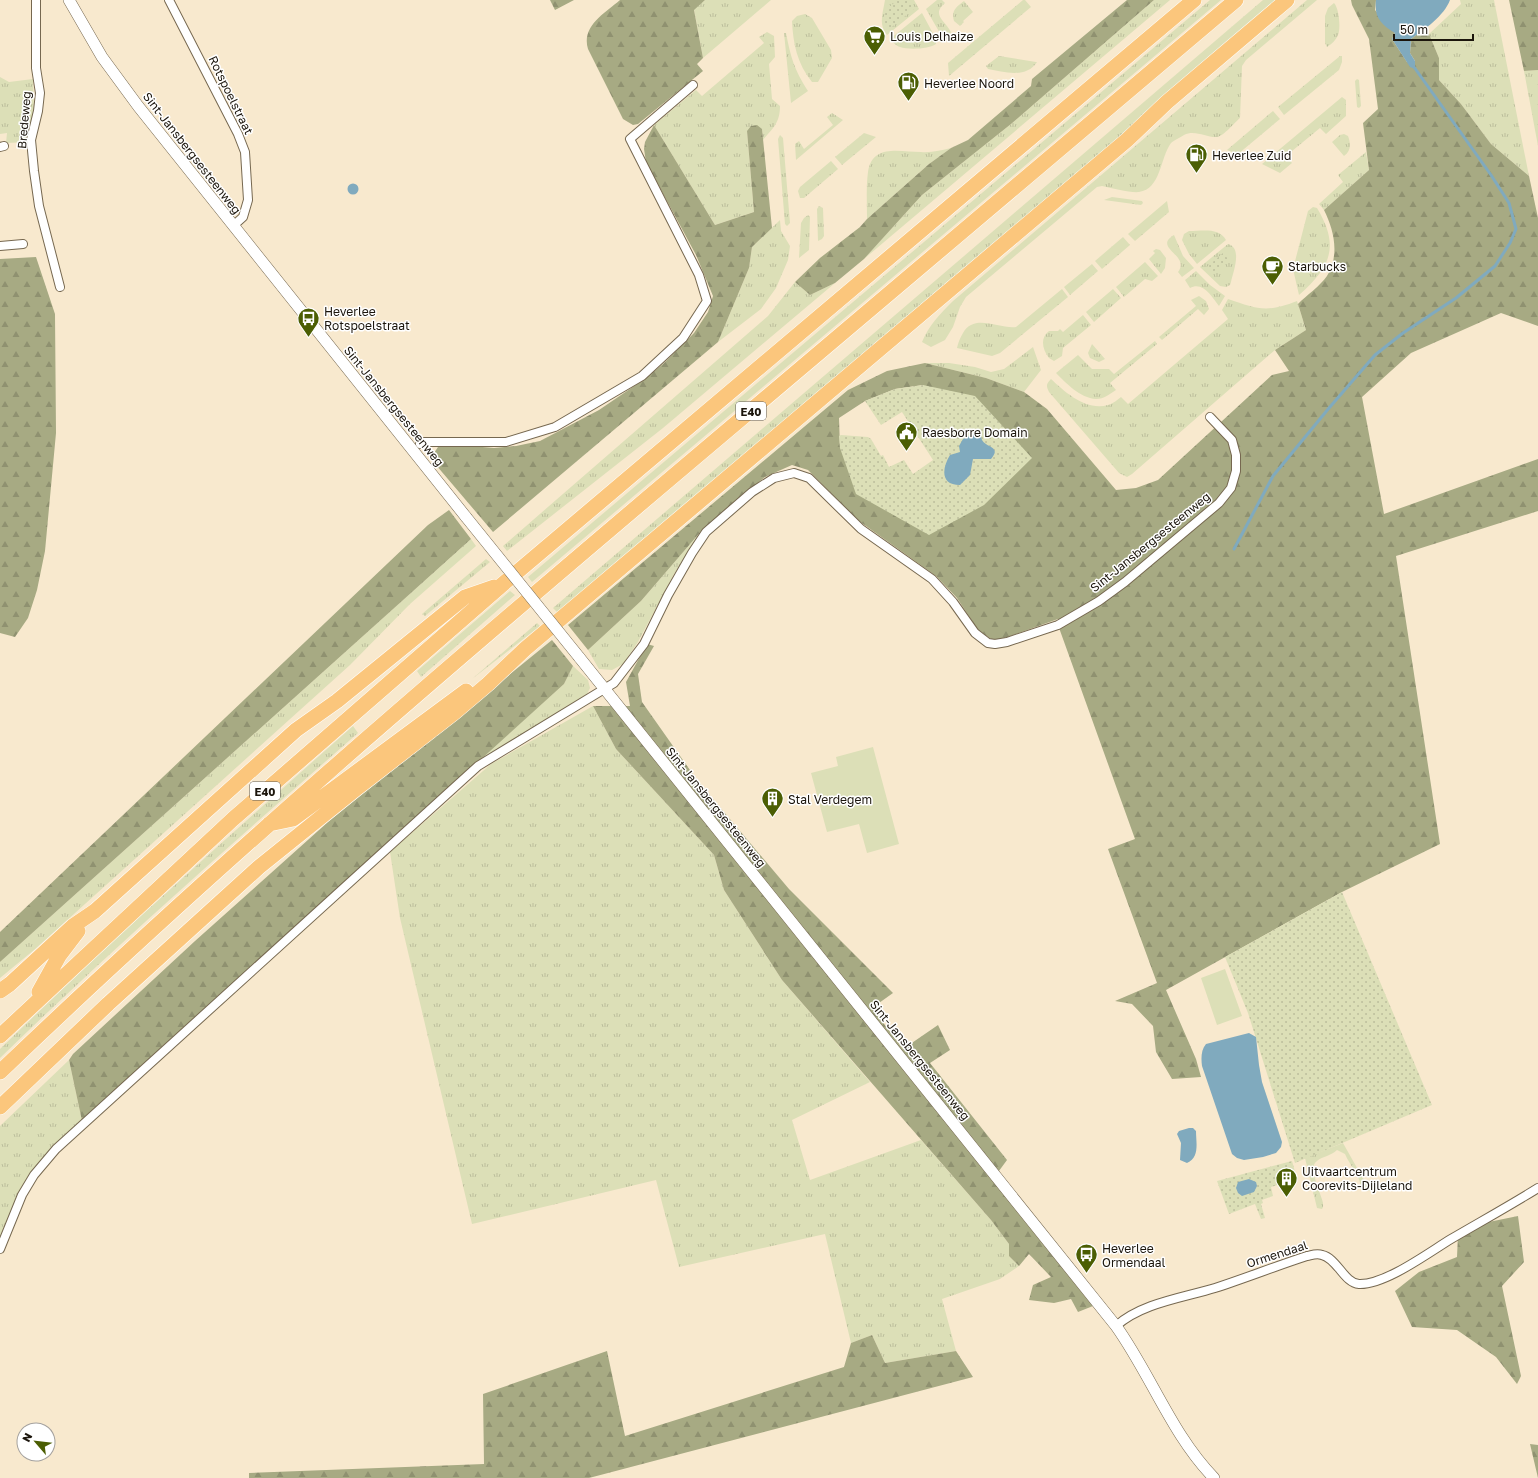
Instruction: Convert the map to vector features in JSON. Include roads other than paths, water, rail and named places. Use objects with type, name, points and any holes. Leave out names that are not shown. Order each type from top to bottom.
[{"type":"highway","name":"E40","points":[[0,1036],[32,1004],[233,819],[503,584],[1194,0]]},
{"type":"highway","name":"E40","points":[[0,1072],[268,824],[521,605],[1236,0]]},
{"type":"highway","points":[[0,1108],[108,1004],[259,867],[455,712],[488,684],[525,649],[1121,145],[1167,102],[1287,0]]},
{"type":"highway","points":[[0,991],[10,984],[73,926],[95,911],[296,730],[337,701],[465,597],[503,584]]},
{"type":"highway","points":[[268,824],[293,819],[525,649]]},
{"type":"highway","points":[[32,1004],[59,956],[95,911]]},
{"type":"main road","name":"Sint-Jansbergsesteenweg","points":[[69,0],[102,57],[138,106],[1116,1326],[1139,1360],[1167,1412],[1197,1459],[1214,1478]]},
{"type":"street","name":"Bredeweg","points":[[36,0],[36,68],[40,93],[38,111],[31,140],[39,206],[60,287]]},
{"type":"street","name":"Rotspoelstraat","points":[[169,0],[238,134],[244,152],[248,200],[243,217],[233,226]]},
{"type":"street","points":[[420,444],[424,442],[506,442],[555,428],[642,376],[683,338],[708,301],[700,275],[630,139],[693,85]]},
{"type":"street","points":[[0,246],[23,244]]},
{"type":"street","name":"Sint-Jansbergsesteenweg","points":[[604,689],[614,683],[644,644],[668,595],[706,532],[752,492],[774,478],[794,473],[810,478],[861,529],[932,579],[953,602],[975,633],[988,643],[1007,642],[1058,625],[1099,601],[1125,582],[1219,503],[1231,488],[1236,471],[1236,455],[1232,440],[1210,417]]},
{"type":"street","points":[[0,1249],[22,1195],[34,1175],[56,1149],[478,766],[604,689]]},
{"type":"street","name":"Ormendaal","points":[[1116,1326],[1123,1320],[1165,1301],[1215,1287],[1307,1256],[1318,1254],[1323,1255],[1334,1262],[1351,1282],[1358,1284],[1372,1283],[1390,1275],[1538,1188]]},
{"type":"water","points":[[1376,0],[1450,0],[1439,17],[1411,39],[1410,53],[1415,61],[1415,69],[1410,67],[1392,39],[1395,33],[1386,27],[1377,16]]},
{"type":"water","points":[[353,183],[357,185],[359,189],[357,193],[353,195],[349,193],[347,189],[349,185]]},
{"type":"water","points":[[978,432],[981,433],[984,443],[994,449],[994,455],[991,459],[973,459],[970,475],[960,485],[949,482],[944,475],[947,460],[950,455],[960,452],[959,446],[963,439]]},
{"type":"water","points":[[1249,1033],[1256,1037],[1262,1082],[1282,1142],[1281,1147],[1276,1153],[1244,1160],[1237,1158],[1232,1154],[1202,1066],[1202,1051],[1206,1044]]},
{"type":"water","points":[[1193,1128],[1196,1131],[1196,1154],[1191,1161],[1187,1163],[1180,1160],[1181,1143],[1177,1134],[1179,1131]]},
{"type":"water","points":[[1249,1179],[1256,1182],[1257,1186],[1254,1192],[1242,1196],[1238,1193],[1236,1188],[1238,1182]]},
{"type":"waterway","points":[[1234,549],[1273,476],[1375,355],[1403,333],[1456,298],[1495,266],[1510,243],[1516,229],[1509,203],[1491,175],[1414,67]]},
{"type":"place","name":"Louis Delhaize","points":[[874,56]]},
{"type":"place","name":"Heverlee Noord","points":[[909,102]]},
{"type":"place","name":"Heverlee Zuid","points":[[1197,174]]},
{"type":"place","name":"Starbucks","points":[[1273,286]]},
{"type":"place","name":"Heverlee Rotspoelstraat","points":[[309,338]]},
{"type":"place","name":"Raesborre Domain","points":[[907,452]]},
{"type":"place","name":"Stal Verdegem","points":[[772,818]]},
{"type":"place","name":"Uitvaartcentrum Coorevits-Dijleland","points":[[1286,1198]]},
{"type":"place","name":"Heverlee Ormendaal","points":[[1087,1274]]}]
